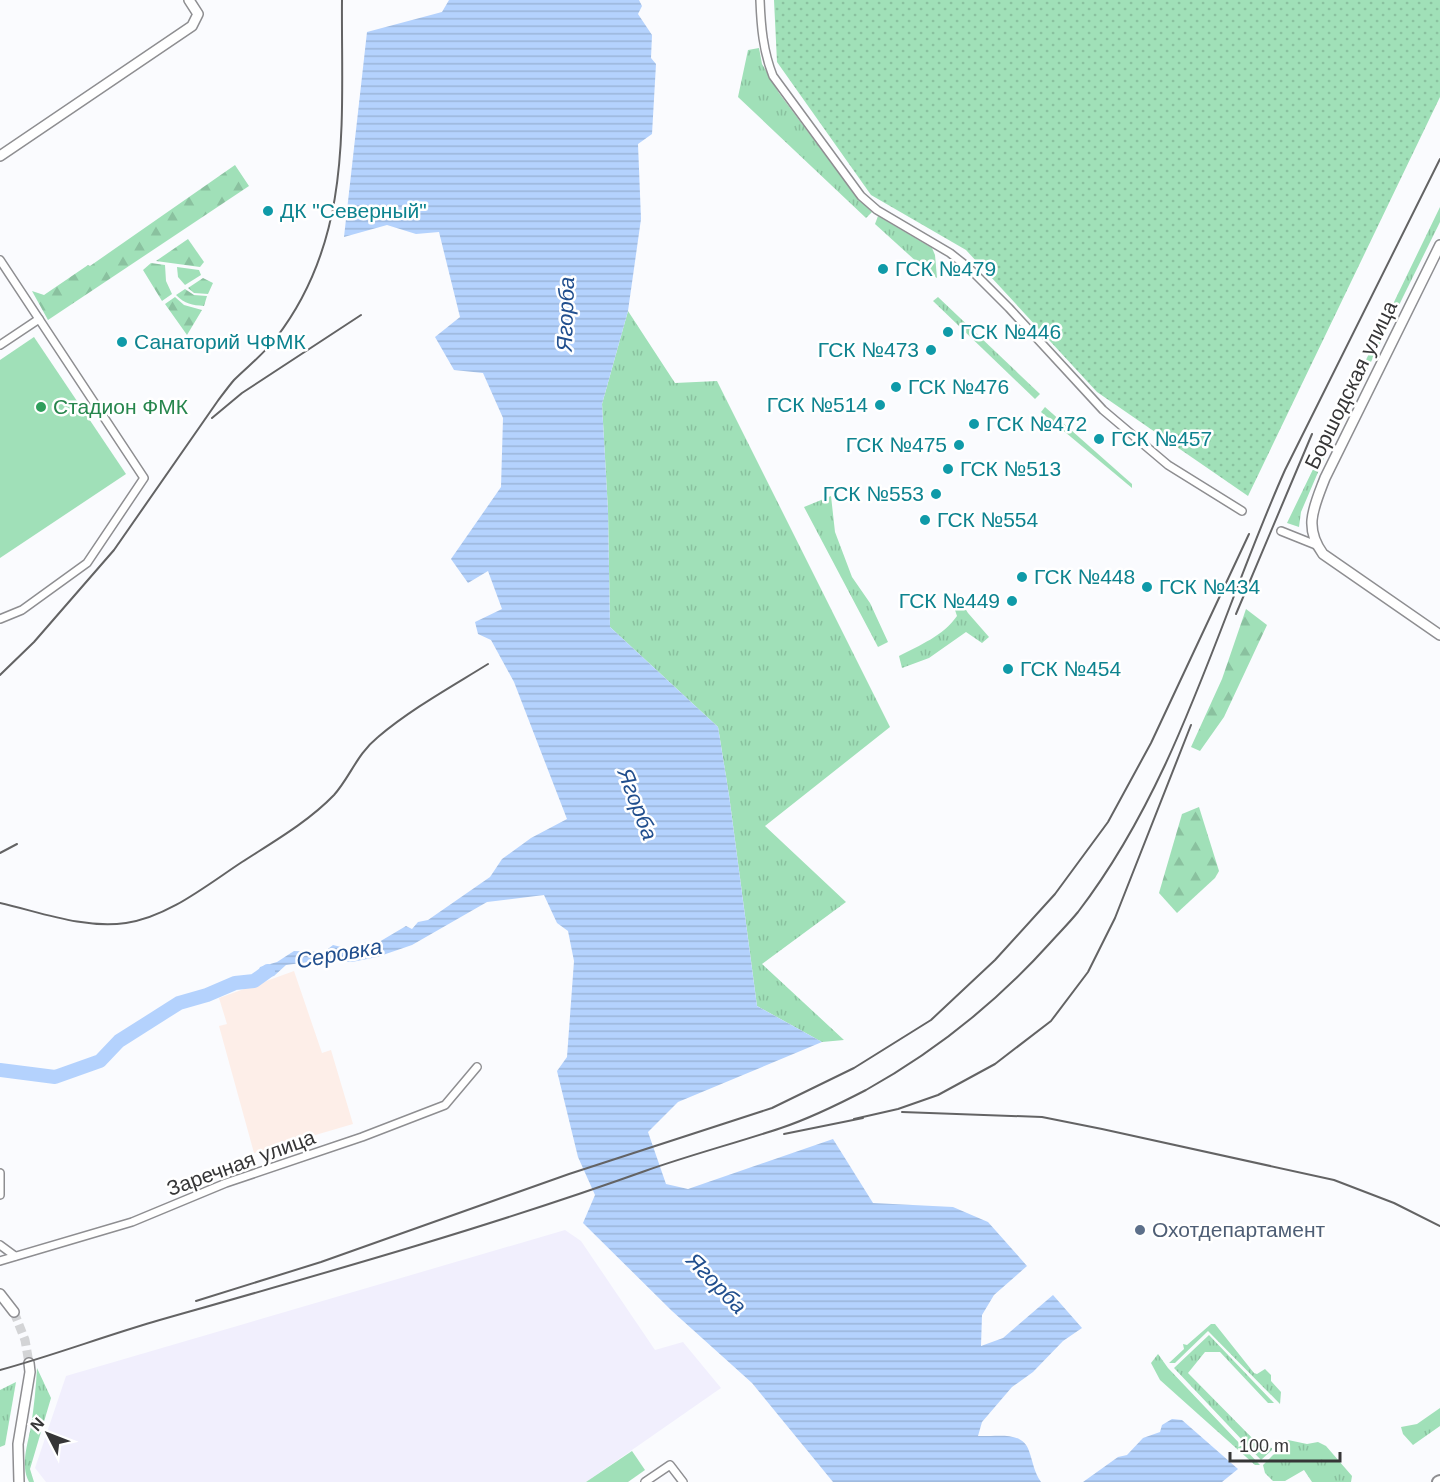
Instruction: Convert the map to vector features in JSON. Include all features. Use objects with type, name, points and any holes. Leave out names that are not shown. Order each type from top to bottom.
[{"type":"street","points":[[0,156],[192,26],[198,14],[189,0]]},
{"type":"street","points":[[760,0],[761,28],[767,60],[773,76],[861,196],[877,210],[969,268],[1103,410],[1168,465],[1242,511]]},
{"type":"street","name":"Боршодская улица","points":[[1316,545],[1311,522],[1315,503],[1325,478],[1440,245]]},
{"type":"street","points":[[0,260],[144,478],[87,563],[22,610],[0,619]]},
{"type":"street","points":[[0,345],[39,319]]},
{"type":"street","points":[[1281,531],[1316,545],[1330,560],[1440,635]]},
{"type":"street","name":"Заречная улица","points":[[0,1261],[132,1222],[226,1184],[362,1137],[445,1105],[477,1067]]},
{"type":"street","points":[[0,1173],[0,1196]]},
{"type":"street","points":[[0,1245],[15,1256]]},
{"type":"street","points":[[0,1294],[14,1312]]},
{"type":"street","points":[[19,1482],[18,1444],[30,1372],[29,1363]]},
{"type":"street","points":[[645,1482],[670,1465],[683,1482]]},
{"type":"shaded area","points":[[294,971],[322,1053],[331,1050],[353,1124],[254,1153],[219,1026],[227,1024],[219,998]]},
{"type":"shaded area","points":[[565,1230],[581,1241],[655,1350],[683,1342],[721,1388],[586,1482],[46,1482],[35,1468],[66,1376]]},
{"type":"green space","points":[[774,0],[1440,0],[1440,97],[1248,496],[1097,392],[966,250],[871,195],[777,62]]},
{"type":"green space","points":[[759,48],[762,64],[779,93],[858,199],[872,212],[866,218],[738,97],[748,50]]},
{"type":"green space","points":[[235,165],[249,186],[48,320],[32,291],[44,295],[88,265],[90,266]]},
{"type":"green space","points":[[1440,207],[1440,222],[1328,449],[1301,512],[1299,527],[1287,523]]},
{"type":"green space","points":[[878,216],[932,248],[935,255],[937,278],[875,224]]},
{"type":"green space","points":[[188,239],[204,262],[200,267],[156,261]]},
{"type":"green space","points":[[151,263],[165,265],[166,281],[172,294],[162,301],[143,270]]},
{"type":"green space","points":[[177,267],[199,270],[201,275],[185,285],[178,277]]},
{"type":"green space","points":[[203,278],[213,283],[208,294],[194,293],[188,288]]},
{"type":"green space","points":[[185,289],[194,295],[207,296],[204,306],[189,304],[176,295]]},
{"type":"green space","points":[[175,297],[184,305],[202,310],[187,335],[165,304]]},
{"type":"green space","points":[[938,297],[1040,394],[1035,399],[933,301]]},
{"type":"green space","points":[[628,311],[675,383],[717,381],[890,727],[765,826],[846,902],[762,964],[844,1040],[822,1042],[757,1006],[718,727],[610,627],[608,511],[602,404]]},
{"type":"green space","name":"Стадион ФМК","points":[[34,337],[126,474],[0,558],[0,360]]},
{"type":"green space","points":[[1045,407],[1132,484],[1132,488],[1041,412]]},
{"type":"green space","points":[[831,496],[835,532],[852,577],[870,603],[888,642],[878,647],[804,507]]},
{"type":"green space","points":[[961,602],[989,637],[982,643],[966,632],[929,658],[902,668],[899,656],[945,629],[957,616],[954,607]]},
{"type":"green space","points":[[1246,609],[1267,625],[1224,717],[1200,751],[1191,747],[1222,679]]},
{"type":"green space","points":[[1199,807],[1219,871],[1215,878],[1177,913],[1159,893],[1182,814]]},
{"type":"green space","points":[[1211,1324],[1215,1324],[1254,1373],[1257,1374],[1265,1369],[1271,1375],[1271,1381],[1281,1392],[1280,1404],[1208,1331],[1175,1363],[1169,1363],[1184,1349],[1183,1344],[1187,1345]]},
{"type":"green space","points":[[1209,1335],[1274,1403],[1268,1403],[1220,1352],[1205,1352],[1188,1373],[1260,1446],[1272,1448],[1261,1460],[1174,1368]]},
{"type":"green space","points":[[1158,1354],[1168,1368],[1260,1465],[1255,1465],[1160,1380],[1151,1363]]},
{"type":"green space","points":[[37,1368],[51,1398],[30,1469],[34,1482],[29,1482],[25,1461]]},
{"type":"green space","points":[[16,1382],[5,1445],[0,1447],[0,1390]]},
{"type":"green space","points":[[1440,1408],[1440,1426],[1413,1445],[1403,1434],[1401,1427],[1417,1424]]},
{"type":"green space","points":[[1288,1440],[1307,1444],[1318,1442],[1326,1446],[1352,1476],[1351,1482],[1312,1482],[1304,1470],[1285,1481],[1273,1481],[1265,1473],[1263,1465]]},
{"type":"green space","points":[[632,1451],[645,1470],[628,1482],[586,1482]]},
{"type":"water","name":"Ягорба","points":[[449,0],[639,0],[642,6],[638,14],[652,35],[651,58],[656,64],[652,134],[638,144],[641,219],[628,311],[602,404],[608,511],[610,627],[718,727],[757,1006],[822,1042],[678,1102],[648,1132],[666,1184],[688,1189],[833,1139],[873,1203],[953,1207],[988,1222],[1027,1266],[994,1295],[982,1315],[981,1346],[1003,1338],[1053,1295],[1082,1328],[1063,1341],[1033,1372],[1012,1387],[982,1422],[978,1436],[1008,1436],[1021,1440],[1026,1444],[1041,1482],[833,1482],[752,1383],[672,1311],[583,1223],[595,1195],[578,1157],[557,1071],[567,1057],[574,961],[568,931],[557,923],[544,895],[487,902],[412,945],[377,957],[352,962],[324,960],[286,965],[274,976],[254,981],[260,967],[277,962],[294,951],[324,952],[333,945],[353,950],[363,943],[379,942],[406,926],[412,929],[418,922],[428,920],[490,877],[502,859],[531,838],[567,819],[514,682],[491,640],[478,634],[475,622],[502,609],[488,571],[468,583],[451,559],[501,487],[503,418],[483,373],[454,370],[435,337],[460,317],[439,232],[416,234],[387,225],[344,237],[367,32],[442,12]]},
{"type":"water","points":[[1172,1419],[1182,1420],[1238,1469],[1222,1482],[1083,1482],[1118,1457],[1127,1455],[1143,1438],[1160,1432],[1162,1425]]},
{"type":"waterway","name":"Серовка","points":[[0,1070],[55,1077],[100,1061],[119,1041],[179,1003],[207,995],[235,983],[254,981],[268,971]]},
{"type":"tunnel","points":[[14,1312],[25,1340],[29,1363]]},
{"type":"railway","points":[[0,675],[34,642],[114,550],[223,393],[276,338],[301,299],[319,259],[331,218],[338,176],[341,133],[342,0]]},
{"type":"railway","points":[[0,1370],[153,1322],[462,1232],[791,1124],[846,1100],[892,1075],[941,1042],[987,1006],[1078,912],[1113,862],[1143,809],[1194,698],[1285,470],[1440,159]]},
{"type":"railway","points":[[212,418],[242,393],[361,315]]},
{"type":"railway","points":[[1236,614],[1312,434]]},
{"type":"railway","points":[[196,1301],[321,1262],[569,1174],[772,1108],[854,1068],[931,1020],[995,960],[1055,894],[1108,822],[1151,743],[1249,534]]},
{"type":"railway","points":[[0,903],[62,919],[94,924],[142,920],[172,907],[302,823],[334,795],[359,758],[378,737],[418,708],[488,664]]},
{"type":"railway","points":[[854,1119],[898,1109],[938,1095],[995,1064],[1051,1021],[1088,972],[1115,918],[1191,725]]},
{"type":"railway","points":[[0,853],[17,844]]},
{"type":"railway","points":[[902,1112],[1042,1117],[1102,1129],[1334,1180],[1394,1203],[1440,1226]]},
{"type":"railway","points":[[784,1134],[863,1118]]},
{"type":"place","name":"ДК \"Северный\"","points":[[268,211]]},
{"type":"place","name":"ГСК №479","points":[[883,269]]},
{"type":"place","name":"ГСК №446","points":[[948,332]]},
{"type":"place","name":"Санаторий ЧФМК","points":[[122,342]]},
{"type":"place","name":"ГСК №473","points":[[931,350]]},
{"type":"place","name":"ГСК №476","points":[[896,387]]},
{"type":"place","name":"ГСК №514","points":[[880,405]]},
{"type":"place","name":"Стадион ФМК","points":[[41,407]]},
{"type":"place","name":"ГСК №472","points":[[974,424]]},
{"type":"place","name":"ГСК №457","points":[[1099,439]]},
{"type":"place","name":"ГСК №475","points":[[959,445]]},
{"type":"place","name":"ГСК №513","points":[[948,469]]},
{"type":"place","name":"ГСК №553","points":[[936,494]]},
{"type":"place","name":"ГСК №554","points":[[925,520]]},
{"type":"place","name":"ГСК №448","points":[[1022,577]]},
{"type":"place","name":"ГСК №434","points":[[1147,587]]},
{"type":"place","name":"ГСК №449","points":[[1012,601]]},
{"type":"place","name":"ГСК №454","points":[[1008,669]]},
{"type":"place","name":"Охотдепартамент","points":[[1140,1230]]}]
